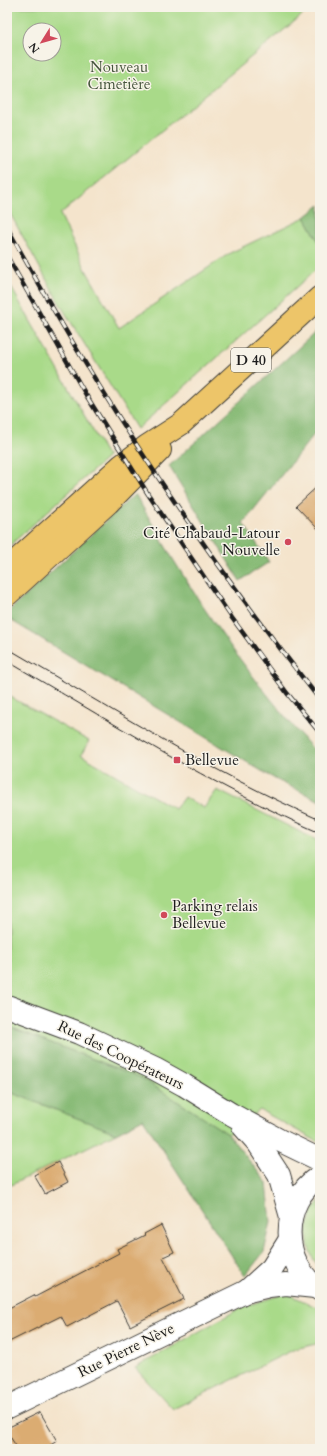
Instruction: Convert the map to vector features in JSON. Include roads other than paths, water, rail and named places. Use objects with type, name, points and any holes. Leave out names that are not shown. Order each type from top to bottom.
[{"type":"main road","name":"D 40","points":[[7,594],[121,490],[161,449],[181,424],[320,297]]},
{"type":"main road","name":"D 40","points":[[7,569],[122,465],[147,446],[181,424]]},
{"type":"street","name":"Rue des Coopérateurs","points":[[7,1006],[54,1022],[129,1056],[184,1085],[231,1114],[320,1160]]},
{"type":"street","name":"Rue des Coopérateurs","points":[[231,1114],[258,1143],[274,1164],[283,1184],[291,1217]]},
{"type":"street","points":[[318,1289],[298,1266],[289,1241],[291,1217],[300,1195],[309,1184],[320,1176]]},
{"type":"street","name":"Rue Pierre Nève","points":[[246,1292],[272,1268],[289,1241]]},
{"type":"street","name":"Rue Pierre Nève","points":[[7,1408],[246,1292],[269,1286],[286,1284],[318,1289]]},
{"type":"tram line","points":[[7,648],[200,760],[279,801],[320,820]]},
{"type":"tram line","points":[[7,661],[161,752],[279,814],[320,833]]},
{"type":"railway","points":[[7,227],[77,350],[153,470],[234,587],[320,700]]},
{"type":"railway","points":[[7,256],[86,395],[148,494],[232,618],[287,693],[320,733]]},
{"type":"place","name":"Cité Chabaud-Latour Nouvelle","points":[[288,542]]},
{"type":"place","name":"Bellevue","points":[[177,760]]},
{"type":"place","name":"Parking relais Bellevue","points":[[164,915]]},
{"type":"park label","name":"Nouveau Cimetière","points":[[119,76]]}]
